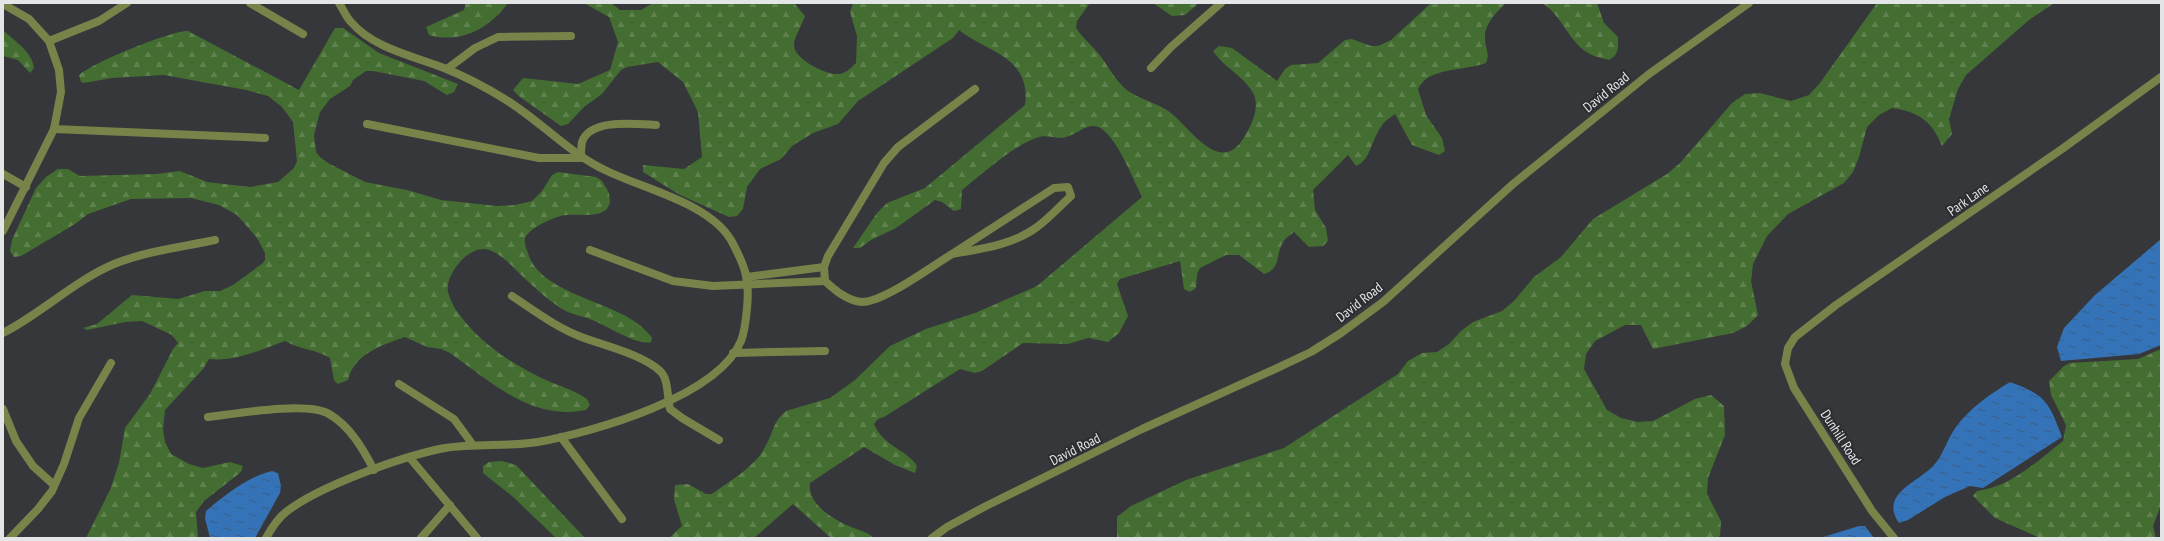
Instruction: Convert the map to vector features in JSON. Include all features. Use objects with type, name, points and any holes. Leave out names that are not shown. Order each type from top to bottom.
[{"type":"street","points":[[49,41],[99,21],[127,3]]},
{"type":"street","points":[[250,3],[303,34]]},
{"type":"street","points":[[266,538],[283,514],[297,504],[329,488],[374,470],[444,448],[473,445],[513,445],[561,437],[619,422],[668,401],[701,382],[718,370],[733,353],[740,341],[746,320],[749,286],[747,277],[732,242],[716,222],[691,207],[609,172],[581,158],[504,98],[447,69],[383,45],[368,36],[351,22],[339,3]]},
{"type":"street","points":[[1151,68],[1171,47],[1221,3]]},
{"type":"street","name":"David Road","points":[[932,538],[947,527],[986,506],[1142,429],[1311,352],[1341,333],[1383,302],[1513,184],[1649,74],[1749,3]]},
{"type":"street","points":[[3,4],[29,19],[49,41],[59,70],[61,92],[54,129],[3,231]]},
{"type":"street","points":[[447,69],[475,48],[498,38],[571,36]]},
{"type":"street","name":"Park Lane","points":[[1791,343],[1795,337],[1836,305],[2062,150],[2161,77]]},
{"type":"street","points":[[824,281],[824,267],[851,215],[884,164],[894,152],[910,138],[975,89]]},
{"type":"street","points":[[367,124],[539,158],[581,158]]},
{"type":"street","points":[[581,158],[582,141],[603,125],[656,125]]},
{"type":"street","points":[[54,129],[265,138]]},
{"type":"street","points":[[3,174],[26,187]]},
{"type":"street","points":[[590,250],[673,281],[713,286],[749,286],[824,281],[841,295],[862,302],[874,300],[894,290],[1054,188],[1068,188],[1071,196],[1036,228],[1018,238],[996,245],[952,254]]},
{"type":"street","points":[[3,333],[79,283],[114,264],[141,256],[215,240]]},
{"type":"street","points":[[747,277],[824,267]]},
{"type":"street","points":[[512,296],[552,324],[584,338],[616,348],[661,372],[666,382],[670,409],[719,440]]},
{"type":"street","name":"Dunhill Road","points":[[1791,343],[1788,348],[1786,364],[1794,388],[1872,511],[1894,538]]},
{"type":"street","points":[[733,353],[825,351]]},
{"type":"street","points":[[10,538],[38,509],[54,485],[64,464],[79,418],[111,363]]},
{"type":"street","points":[[399,384],[454,419],[473,445]]},
{"type":"street","points":[[208,417],[294,407],[327,412],[343,424],[364,451],[374,470]]},
{"type":"street","points":[[3,409],[16,441],[33,466],[54,485]]},
{"type":"street","points":[[561,437],[622,519]]},
{"type":"street","points":[[410,458],[477,538]]},
{"type":"street","points":[[421,538],[450,505]]},
{"type":"green space","points":[[466,3],[508,3],[492,20],[473,32],[463,36],[452,37],[429,35],[426,27],[464,10]]},
{"type":"green space","points":[[584,3],[611,3],[620,10],[641,10],[653,3],[794,3],[805,16],[795,38],[794,45],[798,55],[817,68],[830,73],[841,74],[856,63],[857,36],[850,12],[853,3],[1090,3],[1077,21],[1076,28],[1098,53],[1119,83],[1133,94],[1171,113],[1198,140],[1208,147],[1218,152],[1228,152],[1238,146],[1247,132],[1255,114],[1256,104],[1254,95],[1250,88],[1213,51],[1219,46],[1232,48],[1277,81],[1285,69],[1291,65],[1318,63],[1345,40],[1352,39],[1371,46],[1378,46],[1391,40],[1431,3],[1506,3],[1495,14],[1485,33],[1487,53],[1486,63],[1438,73],[1423,82],[1418,89],[1426,115],[1442,138],[1445,151],[1439,155],[1412,145],[1395,114],[1382,125],[1368,154],[1361,163],[1356,166],[1348,155],[1313,190],[1315,210],[1326,228],[1328,241],[1323,246],[1309,247],[1294,232],[1286,238],[1281,245],[1276,264],[1270,272],[1264,274],[1239,255],[1226,255],[1200,268],[1197,274],[1196,288],[1190,292],[1184,289],[1180,261],[1120,279],[1117,284],[1128,316],[1119,333],[1108,342],[1088,338],[1068,344],[1023,343],[982,371],[975,373],[960,369],[884,417],[878,419],[874,424],[879,432],[889,443],[912,460],[917,466],[915,473],[895,465],[864,447],[810,483],[812,497],[828,515],[842,523],[865,532],[874,538],[831,538],[793,504],[754,538],[669,538],[682,526],[674,499],[675,485],[688,484],[706,494],[712,494],[755,461],[768,442],[778,419],[786,411],[830,398],[855,380],[890,346],[926,329],[975,313],[1037,286],[1142,197],[1125,160],[1114,142],[1102,129],[1092,126],[1084,128],[1063,138],[1042,136],[1020,146],[989,168],[962,190],[961,209],[954,211],[942,202],[935,200],[896,228],[871,240],[860,248],[853,248],[877,213],[887,203],[925,188],[1025,105],[1025,89],[1021,76],[1014,66],[1005,58],[959,30],[953,38],[858,101],[838,124],[813,133],[792,146],[781,159],[760,169],[747,187],[743,209],[737,216],[729,217],[680,195],[643,172],[643,165],[684,169],[702,157],[698,112],[683,82],[658,62],[627,67],[621,70],[602,94],[584,107],[568,124],[561,126],[520,97],[513,90],[523,78],[578,84],[610,70],[618,42],[609,17]]},
{"type":"green space","points":[[1153,3],[1199,3],[1185,15],[1172,16]]},
{"type":"green space","points":[[1542,3],[1597,3],[1604,23],[1618,37],[1618,48],[1615,56],[1609,60],[1588,53],[1581,48],[1555,14]]},
{"type":"green space","points":[[1877,3],[2054,3],[2029,20],[1966,75],[1958,89],[1949,119],[1952,134],[1942,146],[1934,130],[1929,124],[1917,115],[1910,112],[1892,108],[1879,115],[1867,127],[1859,157],[1853,172],[1844,183],[1788,214],[1767,236],[1753,264],[1751,281],[1758,315],[1747,326],[1733,333],[1653,349],[1641,325],[1625,325],[1595,341],[1586,354],[1584,369],[1607,410],[1621,418],[1638,422],[1653,421],[1695,399],[1711,395],[1724,406],[1725,435],[1708,478],[1707,494],[1721,521],[1720,536],[1717,538],[1117,538],[1117,517],[1131,506],[1186,480],[1284,448],[1398,374],[1408,361],[1422,353],[1437,352],[1449,344],[1461,331],[1473,322],[1502,311],[1514,301],[1534,277],[1561,257],[1593,219],[1667,174],[1680,163],[1732,103],[1745,94],[1760,93],[1791,101],[1809,95],[1820,83]]},
{"type":"green space","points":[[335,28],[343,28],[379,53],[458,84],[454,92],[447,95],[424,81],[366,71],[353,80],[350,86],[330,99],[320,112],[314,135],[316,152],[320,157],[328,163],[365,182],[407,190],[441,200],[497,206],[515,205],[532,201],[542,191],[552,175],[558,172],[596,177],[602,181],[609,193],[610,203],[607,209],[593,215],[562,216],[537,226],[525,238],[528,253],[535,266],[545,277],[575,294],[624,315],[645,330],[652,338],[651,342],[638,341],[589,319],[567,312],[529,283],[499,255],[485,249],[472,252],[461,260],[453,272],[448,284],[450,297],[456,310],[465,322],[496,351],[520,367],[587,399],[590,405],[586,410],[566,412],[548,410],[530,405],[497,387],[450,353],[441,349],[427,347],[405,337],[387,343],[370,352],[356,363],[348,380],[338,384],[334,380],[330,358],[285,341],[238,357],[228,359],[209,359],[203,369],[165,410],[163,429],[165,442],[171,454],[189,464],[203,468],[230,462],[243,466],[241,472],[204,501],[196,512],[198,538],[86,538],[110,490],[119,463],[125,428],[150,394],[173,349],[178,343],[172,335],[142,321],[125,322],[87,330],[83,328],[97,324],[132,295],[178,299],[205,291],[220,291],[233,285],[263,263],[265,260],[265,253],[257,238],[237,215],[219,205],[191,198],[131,199],[88,214],[75,224],[21,256],[14,257],[10,251],[12,240],[36,188],[46,177],[58,169],[68,169],[80,176],[156,174],[180,171],[207,182],[250,187],[278,182],[294,168],[297,161],[293,122],[282,107],[268,96],[246,90],[164,75],[112,78],[84,83],[81,82],[79,75],[87,69],[132,48],[165,36],[188,31],[299,90]]},
{"type":"green space","points":[[3,30],[30,56],[34,68],[30,73],[18,60],[3,56]]},
{"type":"green space","points":[[2161,349],[2161,505],[2153,526],[2156,538],[2040,538],[1995,518],[1973,496],[1977,491],[1989,489],[2012,479],[2033,465],[2063,441],[2066,425],[2051,395],[2049,381],[2064,366],[2070,363],[2138,359]]},
{"type":"green space","points":[[502,461],[516,465],[585,538],[556,538],[512,496],[483,473],[483,466],[489,462]]},
{"type":"water","points":[[2161,239],[2161,345],[2139,354],[2061,361],[2057,347],[2064,328],[2095,295]]},
{"type":"water","points":[[2010,382],[2031,391],[2045,401],[2053,415],[2062,437],[1983,488],[1970,486],[1945,497],[1908,520],[1899,523],[1894,513],[1894,504],[1902,490],[1933,466],[1953,432],[1974,408]]},
{"type":"water","points":[[272,471],[278,473],[281,486],[280,493],[255,538],[210,538],[205,518],[206,511],[245,482]]},
{"type":"water","points":[[1859,526],[1865,526],[1874,538],[1820,538]]}]
